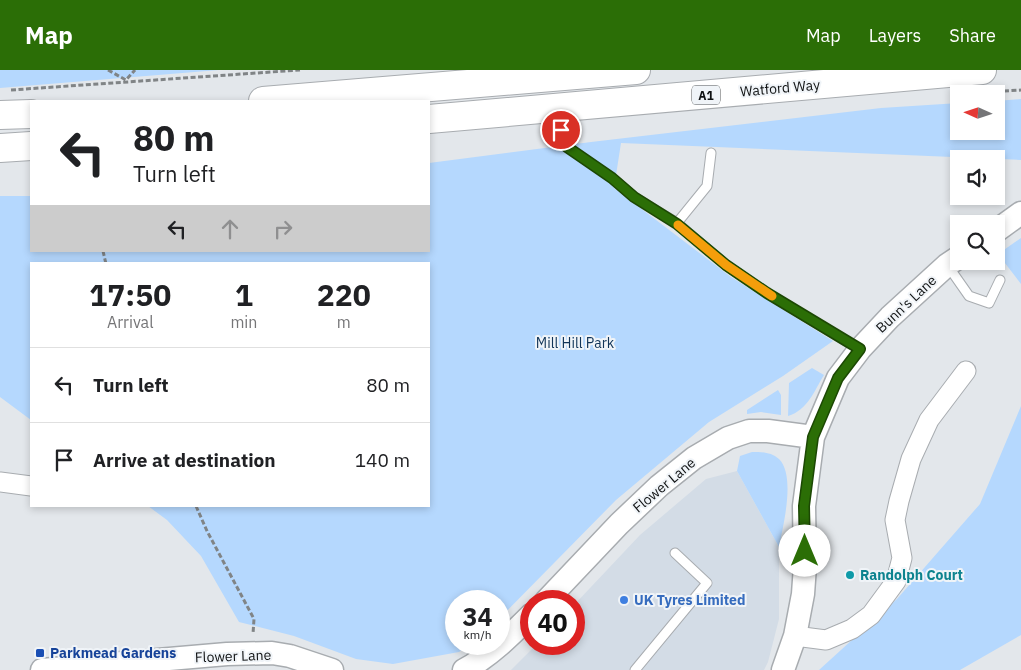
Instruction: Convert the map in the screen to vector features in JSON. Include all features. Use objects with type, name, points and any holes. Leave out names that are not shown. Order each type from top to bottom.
[{"type":"highway","points":[[275,100],[636,70]]},
{"type":"highway","name":"Watford Way","points":[[430,119],[559,108],[983,81]]},
{"type":"highway","points":[[0,115],[30,114]]},
{"type":"highway","points":[[0,148],[30,146]]},
{"type":"street","points":[[1005,225],[1021,213]]},
{"type":"street","name":"Bunn's Lane","points":[[783,670],[795,636],[803,594],[805,566],[804,506],[813,437],[838,378],[860,349],[890,317],[950,264]]},
{"type":"street","points":[[795,636],[826,640],[852,629],[871,615],[896,581],[902,558],[896,520],[898,501],[911,459],[929,420],[966,371]]},
{"type":"street","name":"Flower Lane","points":[[556,590],[619,524],[659,486],[694,458],[728,438],[749,431],[768,431],[813,437]]},
{"type":"street","points":[[0,482],[30,486]]},
{"type":"street","points":[[464,670],[491,651],[520,626]]},
{"type":"street","name":"Flower Lane","points":[[42,670],[164,665],[227,654],[272,653],[290,656],[332,670]]},
{"type":"lane","points":[[559,108],[561,130],[567,147],[612,178],[634,197],[677,224],[726,265],[767,293],[860,349]]},
{"type":"lane","points":[[677,224],[707,186],[711,153]]},
{"type":"lane","points":[[957,270],[968,296],[989,303],[1000,280]]},
{"type":"lane","points":[[635,670],[707,583],[675,553]]},
{"type":"path","points":[[108,70],[126,80],[135,70]]},
{"type":"path","points":[[10,90],[300,70]]},
{"type":"path","points":[[983,81],[1021,90]]},
{"type":"path","points":[[196,507],[207,531],[254,619],[252,653]]},
{"type":"shaded area","points":[[737,471],[779,547],[779,619],[768,662],[764,670],[511,670],[526,655],[585,655],[585,593],[640,535],[706,479]]},
{"type":"green space","points":[[0,70],[219,70],[0,88]]},
{"type":"green space","name":"Mill Hill Park","points":[[1021,99],[1021,160],[1005,159],[1005,150],[950,150],[950,157],[621,143],[614,188],[731,277],[833,341],[783,376],[709,422],[616,500],[528,590],[520,590],[520,598],[510,608],[510,590],[445,590],[445,655],[393,664],[356,659],[294,636],[239,622],[201,556],[167,520],[149,507],[430,507],[430,262],[30,262],[30,419],[0,397],[0,196],[30,196],[30,252],[430,252],[430,163],[881,108],[950,104],[950,140],[1005,140],[1005,100]]},
{"type":"green space","points":[[1021,238],[1021,284],[1005,263],[1005,249]]},
{"type":"green space","points":[[812,368],[824,375],[806,405],[788,416],[789,383]]},
{"type":"green space","points":[[778,390],[781,395],[781,415],[761,412],[747,414],[747,410]]},
{"type":"green space","points":[[1021,406],[1021,635],[960,670],[819,670],[897,599],[980,504]]},
{"type":"green space","points":[[752,452],[763,452],[779,459],[787,477],[787,502],[779,547],[737,471],[740,456]]},
{"type":"slow traffic","points":[[678,225],[726,265],[772,296]]},
{"type":"place","name":"Randolph Court","points":[[850,575]]},
{"type":"place","name":"UK Tyres Limited","points":[[624,600]]},
{"type":"place","name":"Parkmead Gardens","points":[[40,653]]},
{"type":"route","points":[[561,130],[567,147],[612,178],[634,197],[677,224],[726,265],[767,293],[860,349],[838,378],[813,437],[804,506],[805,551]]}]
